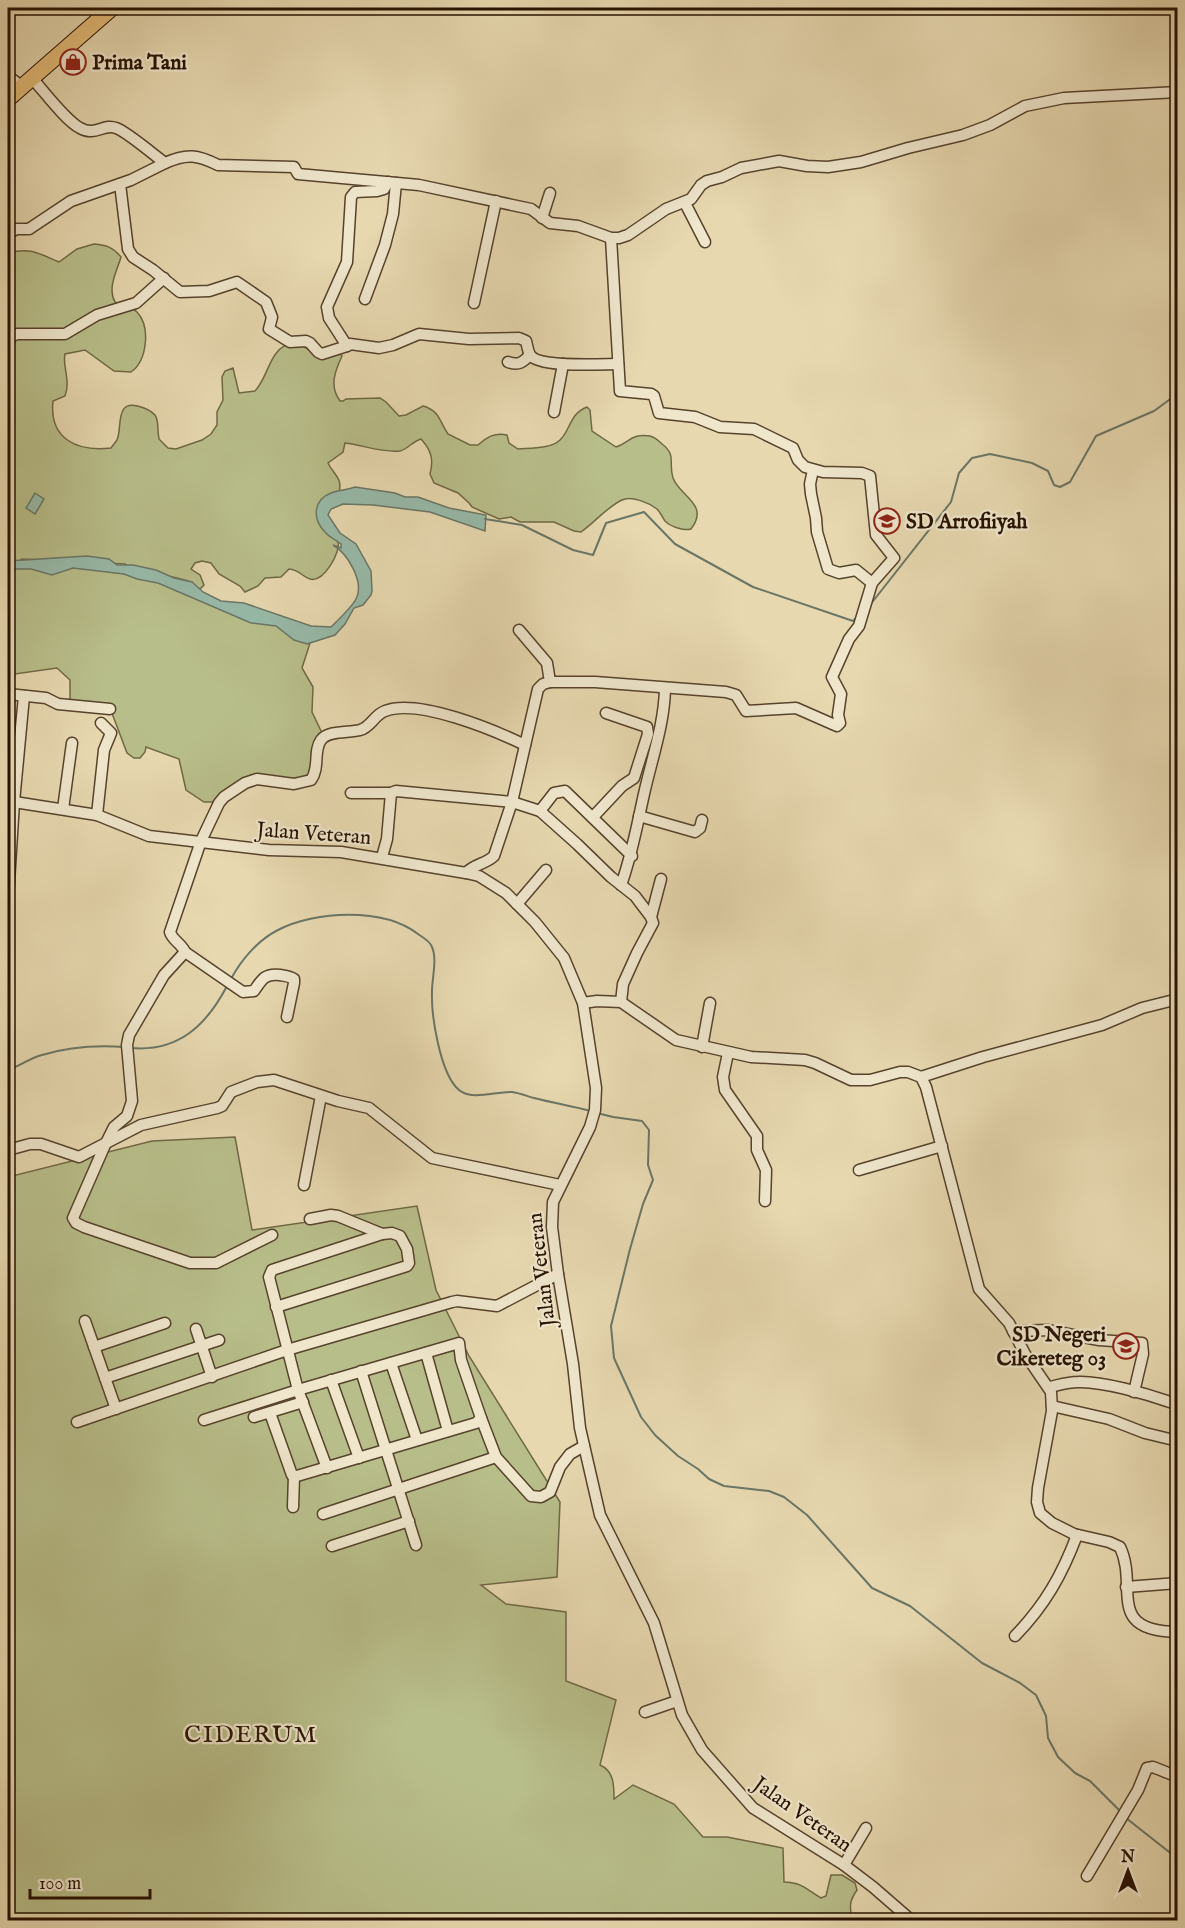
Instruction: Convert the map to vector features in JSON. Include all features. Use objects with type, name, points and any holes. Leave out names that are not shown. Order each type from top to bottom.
[{"type":"highway","points":[[8,99],[112,8]]},
{"type":"street","points":[[8,76],[26,82],[81,129],[93,132],[111,127],[116,128],[165,163]]},
{"type":"street","points":[[8,234],[16,229],[29,229],[71,201],[120,184],[165,163],[182,157],[196,156],[218,165],[294,167],[298,174],[419,185],[531,209],[550,223],[578,226],[611,238],[628,235],[666,209],[692,199],[701,185],[707,181],[741,168],[779,161],[828,167],[861,162],[963,135],[990,125],[1024,106],[1064,98],[1178,92]]},
{"type":"street","points":[[365,299],[385,245],[393,214],[392,182]]},
{"type":"street","points":[[347,346],[329,318],[327,308],[347,262],[351,197],[355,192],[384,189],[392,182]]},
{"type":"street","points":[[120,184],[126,244],[133,257],[180,291],[209,291],[237,282],[266,302],[272,316],[269,329],[290,342],[306,341],[322,354],[350,344],[379,348],[425,334],[469,339],[522,339],[527,343],[530,355],[536,358],[563,364],[618,364]]},
{"type":"street","points":[[542,218],[550,193]]},
{"type":"street","points":[[474,303],[496,201]]},
{"type":"street","points":[[686,203],[705,242]]},
{"type":"street","points":[[466,873],[472,867],[487,862],[494,856],[512,802],[538,689],[543,684],[595,682],[726,692],[736,695],[746,711],[796,708],[837,726],[840,723],[838,715],[841,694],[832,677],[849,639],[859,626],[872,583],[894,557],[876,535],[870,476],[813,470],[801,464],[793,448],[754,429],[720,427],[695,417],[659,413],[654,396],[651,394],[620,391],[611,238]]},
{"type":"street","points":[[8,343],[8,339],[17,334],[65,334],[97,315],[142,300],[164,278]]},
{"type":"street","points":[[8,352],[8,397]]},
{"type":"street","points":[[508,362],[522,363],[530,355]]},
{"type":"street","points":[[554,412],[563,364]]},
{"type":"street","points":[[813,470],[810,490],[817,532],[828,569],[839,573],[856,570],[872,583]]},
{"type":"street","points":[[519,630],[547,663],[550,682]]},
{"type":"street","points":[[621,885],[632,856],[639,816],[663,720],[665,688]]},
{"type":"street","points":[[8,694],[49,699],[58,704],[110,709]]},
{"type":"street","points":[[8,898],[11,801],[24,696]]},
{"type":"street","points":[[287,1017],[294,983],[294,979],[290,976],[268,974],[264,976],[254,991],[243,992],[185,952],[171,936],[170,932],[201,841],[219,803],[233,790],[257,779],[294,784],[310,780],[315,770],[320,741],[325,736],[362,730],[376,715],[403,706],[492,729],[525,745]]},
{"type":"street","points":[[592,817],[622,786],[634,778],[648,734],[647,727],[644,725],[606,713]]},
{"type":"street","points":[[97,815],[104,750],[111,733],[101,723]]},
{"type":"street","points":[[63,809],[72,743]]},
{"type":"street","points":[[351,793],[391,794],[403,790],[512,802],[540,812],[634,896],[651,917],[653,923],[651,929],[623,984],[621,1002]]},
{"type":"street","points":[[540,812],[555,793],[561,791],[569,794],[632,856]]},
{"type":"street","points":[[382,857],[387,839],[391,794]]},
{"type":"street","name":"Jalan Veteran","points":[[11,801],[97,815],[142,834],[269,850],[341,852],[382,857],[466,873],[493,884],[506,893],[536,922],[564,958],[583,1003],[596,1088],[596,1110],[590,1127],[560,1185],[553,1202],[552,1212],[558,1274],[573,1364],[580,1428],[603,1524],[654,1623],[677,1701],[687,1725],[702,1750],[744,1799],[761,1814],[843,1865],[911,1920]]},
{"type":"street","points":[[639,816],[695,832],[700,828],[702,820]]},
{"type":"street","points":[[517,904],[546,870]]},
{"type":"street","points":[[651,917],[661,879]]},
{"type":"street","points":[[185,952],[164,975],[129,1035],[127,1045],[131,1109],[127,1116],[114,1127],[73,1218],[76,1223],[84,1227],[190,1263],[216,1263],[272,1235]]},
{"type":"street","points":[[583,1003],[621,1002],[675,1040],[752,1058],[805,1060],[852,1080],[870,1080],[900,1072],[908,1072],[921,1077],[1060,1035],[1102,1025],[1142,1008],[1178,999]]},
{"type":"street","points":[[702,1047],[710,1003]]},
{"type":"street","points":[[728,1053],[723,1084],[757,1136],[758,1150],[766,1170],[765,1201]]},
{"type":"street","points":[[921,1077],[926,1087],[980,1289],[991,1304],[1006,1318],[1025,1354],[1050,1387],[1052,1406],[1040,1474],[1038,1508],[1043,1518],[1077,1535],[1109,1542],[1120,1547],[1126,1562],[1126,1587],[1130,1611],[1137,1621],[1163,1632],[1178,1632]]},
{"type":"street","points":[[8,1150],[30,1144],[41,1144],[80,1157],[141,1125],[218,1108],[222,1106],[231,1092],[266,1079],[360,1105],[376,1112],[432,1158],[560,1185]]},
{"type":"street","points":[[304,1185],[321,1096]]},
{"type":"street","points":[[859,1170],[942,1146]]},
{"type":"street","points":[[310,1219],[338,1216],[382,1234]]},
{"type":"street","points":[[276,1307],[406,1266],[410,1261],[403,1240],[397,1234],[382,1234],[272,1270],[269,1277],[276,1307],[287,1350],[298,1390],[327,1468]]},
{"type":"street","points":[[78,1422],[287,1350],[457,1301],[497,1306],[558,1274]]},
{"type":"street","points":[[85,1321],[116,1409]]},
{"type":"street","points":[[94,1347],[165,1323]]},
{"type":"street","points":[[196,1329],[212,1377]]},
{"type":"street","points":[[1013,1331],[1047,1330],[1099,1340],[1142,1343],[1143,1354],[1134,1392]]},
{"type":"street","points":[[105,1378],[219,1340]]},
{"type":"street","points":[[204,1420],[459,1343],[460,1360],[496,1458],[514,1475],[526,1492],[535,1497],[541,1497],[550,1492],[560,1467],[567,1460],[573,1460],[585,1450]]},
{"type":"street","points":[[426,1353],[448,1431]]},
{"type":"street","points":[[391,1363],[417,1440]]},
{"type":"street","points":[[361,1371],[416,1545]]},
{"type":"street","points":[[331,1380],[359,1458]]},
{"type":"street","points":[[1050,1387],[1084,1382],[1170,1402]]},
{"type":"street","points":[[254,1417],[303,1402]]},
{"type":"street","points":[[1052,1406],[1109,1419],[1145,1433],[1178,1441]]},
{"type":"street","points":[[270,1413],[294,1476],[293,1507]]},
{"type":"street","points":[[294,1476],[476,1423],[481,1418]]},
{"type":"street","points":[[323,1514],[496,1458]]},
{"type":"street","points":[[332,1546],[409,1521]]},
{"type":"street","points":[[1015,1636],[1035,1613],[1061,1575],[1077,1535]]},
{"type":"street","points":[[1126,1587],[1178,1583]]},
{"type":"street","points":[[645,1712],[677,1701]]},
{"type":"street","points":[[1087,1876],[1138,1790],[1147,1768],[1153,1767],[1178,1777]]},
{"type":"street","points":[[843,1865],[866,1828]]},
{"type":"green space","points":[[94,244],[109,247],[121,257],[114,280],[113,297],[115,302],[137,312],[144,326],[145,344],[141,360],[131,372],[114,371],[85,350],[65,354],[67,390],[65,396],[53,401],[53,414],[61,434],[77,445],[87,448],[111,448],[119,434],[123,409],[134,405],[154,414],[159,439],[168,448],[176,449],[202,440],[211,434],[217,425],[217,412],[223,400],[222,377],[225,371],[233,368],[239,393],[255,391],[274,356],[285,345],[294,342],[310,350],[336,350],[342,356],[335,373],[334,384],[340,401],[380,398],[399,416],[423,406],[429,408],[436,414],[448,434],[470,445],[478,445],[499,434],[507,435],[509,443],[518,449],[551,445],[560,440],[577,413],[587,407],[590,410],[592,431],[616,447],[634,437],[644,435],[653,437],[667,448],[671,456],[673,478],[696,507],[696,520],[691,529],[678,528],[665,521],[654,507],[630,498],[611,507],[581,532],[554,522],[520,522],[511,517],[499,519],[472,507],[458,493],[434,483],[430,474],[431,455],[421,439],[400,451],[379,450],[345,443],[343,452],[328,463],[339,480],[339,492],[319,508],[335,533],[338,542],[337,552],[326,571],[315,579],[289,569],[281,577],[265,578],[258,586],[245,592],[240,586],[219,574],[211,563],[202,561],[195,563],[191,569],[200,575],[204,585],[199,590],[188,581],[128,567],[125,564],[22,559],[15,564],[8,565],[8,253],[28,251],[59,262],[77,249]]},
{"type":"green space","points":[[72,567],[108,570],[158,582],[311,640],[302,668],[313,687],[312,712],[323,735],[317,770],[303,782],[258,777],[212,802],[204,802],[186,790],[179,759],[146,747],[140,758],[134,758],[127,753],[110,708],[70,704],[70,680],[57,668],[8,675],[8,568]]},
{"type":"green space","points":[[235,1137],[252,1230],[417,1206],[436,1290],[469,1356],[560,1502],[557,1577],[481,1585],[506,1604],[566,1612],[566,1681],[616,1700],[600,1765],[611,1775],[614,1799],[633,1785],[674,1804],[703,1837],[727,1837],[783,1848],[784,1882],[800,1885],[821,1898],[826,1896],[831,1875],[842,1875],[855,1883],[857,1890],[851,1903],[851,1910],[852,1918],[858,1920],[8,1920],[8,1177],[152,1141]]},
{"type":"shaded area","points":[[355,487],[395,493],[405,497],[418,497],[449,508],[486,515],[485,531],[430,512],[343,504],[331,509],[328,515],[340,533],[356,544],[371,571],[372,591],[363,605],[354,608],[345,624],[335,635],[307,644],[294,640],[276,626],[251,623],[158,583],[124,574],[73,568],[52,575],[31,569],[8,569],[8,561],[87,556],[109,559],[117,565],[133,565],[156,570],[174,578],[192,582],[203,592],[221,601],[244,603],[311,626],[331,627],[356,599],[358,585],[349,561],[333,545],[341,548],[341,544],[321,527],[316,510],[325,496]]},
{"type":"shaded area","points":[[35,493],[44,499],[35,514],[26,508]]},
{"type":"waterway","points":[[870,605],[951,502],[959,473],[972,458],[990,454],[1032,463],[1048,471],[1054,485],[1060,487],[1070,482],[1096,436],[1154,411],[1169,400],[1178,389]]},
{"type":"waterway","points":[[485,519],[522,525],[573,550],[593,555],[606,523],[644,512],[675,544],[753,587],[853,621],[857,617]]},
{"type":"waterway","points":[[231,979],[257,945],[271,934],[293,924],[329,916],[349,915],[387,919],[403,925],[431,945],[434,961],[432,1001],[435,1029],[447,1071],[459,1090],[471,1095],[512,1092],[591,1111]]},
{"type":"waterway","points":[[131,1048],[163,1046],[189,1033],[210,1013],[227,986]]},
{"type":"waterway","points":[[8,1070],[38,1056],[62,1050],[125,1047]]},
{"type":"waterway","points":[[597,1113],[642,1121],[649,1130],[648,1165],[653,1180],[643,1204],[630,1249],[611,1326],[614,1358],[641,1417],[655,1435],[678,1456],[709,1479],[724,1486],[769,1491],[784,1497],[807,1515],[872,1588],[910,1606],[982,1663],[1020,1683],[1036,1695],[1046,1716],[1048,1738],[1058,1757],[1075,1773],[1090,1781],[1120,1811]]},
{"type":"waterway","points":[[1126,1818],[1178,1859]]},
{"type":"place","name":"Prima Tani","points":[[73,62]]},
{"type":"place","name":"SD Arrofiiyah","points":[[887,521]]},
{"type":"place","name":"SD Negeri Cikereteg 03","points":[[1126,1346]]},
{"type":"district","name":"CIDERUM","points":[[251,1734]]}]
